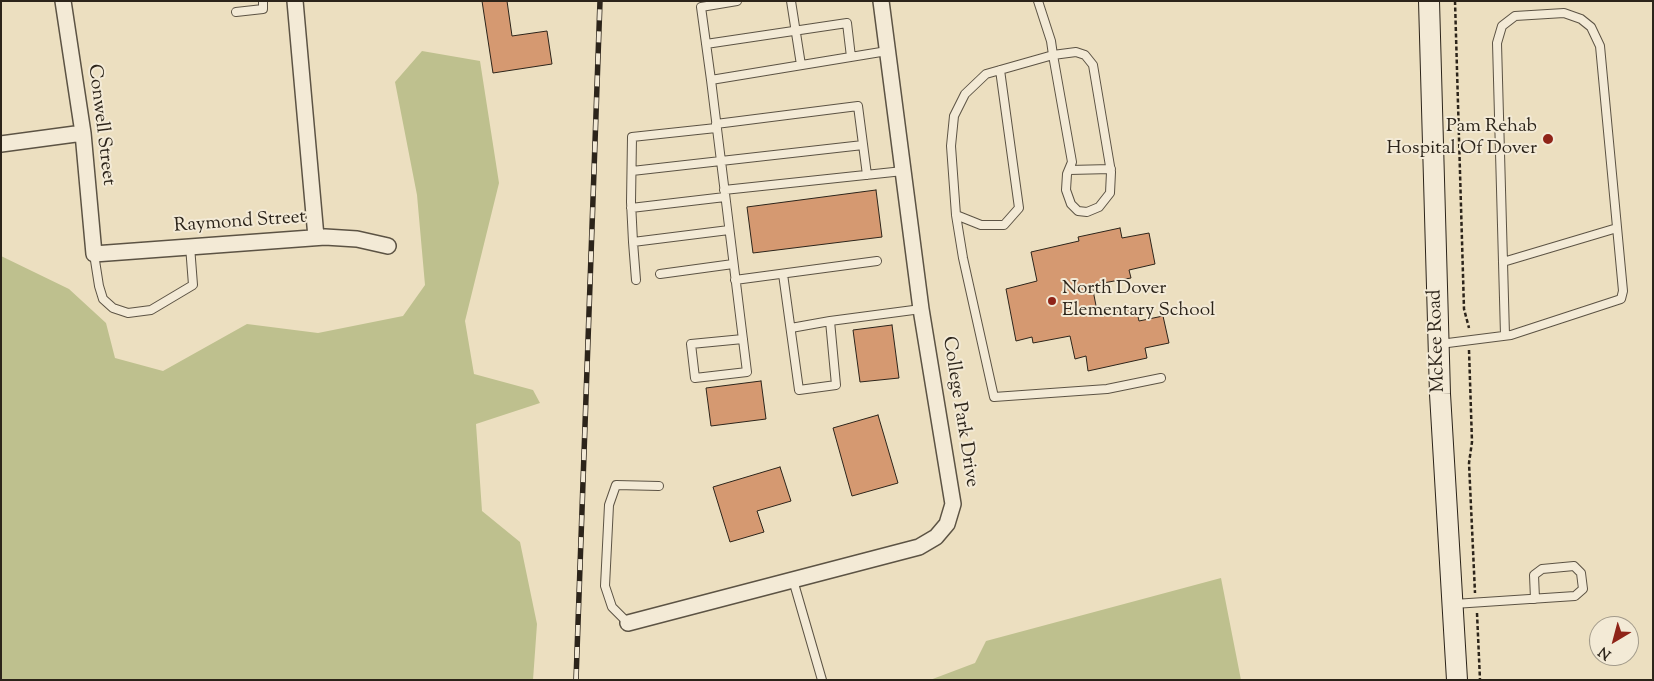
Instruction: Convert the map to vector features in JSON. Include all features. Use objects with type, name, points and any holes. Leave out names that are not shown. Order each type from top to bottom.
[{"type":"main road","name":"McKee Road","points":[[1429,1],[1438,344],[1457,680]]},
{"type":"street","name":"Conwell Street","points":[[63,1],[83,133],[94,254]]},
{"type":"street","points":[[295,1],[316,238]]},
{"type":"street","name":"College Park Drive","points":[[628,623],[919,547],[936,537],[947,524],[953,504],[921,308],[881,1]]},
{"type":"street","points":[[1,144],[83,133]]},
{"type":"street","name":"Raymond Street","points":[[94,254],[316,238],[357,239],[388,246]]},
{"type":"lane","points":[[236,12],[263,9],[263,1]]},
{"type":"lane","points":[[737,1],[701,7],[724,194],[729,230],[735,280],[743,339],[747,372],[695,378],[691,344],[743,339]]},
{"type":"lane","points":[[791,1],[801,65]]},
{"type":"lane","points":[[1038,1],[1054,55],[1072,162],[1067,174],[1066,190],[1071,204],[1078,211],[1087,212],[1099,207],[1110,192],[1111,169],[1093,65],[1085,55],[1076,52],[1054,55],[986,74],[965,94],[954,116],[951,146],[956,215],[963,258],[994,397],[1107,389],[1161,378]]},
{"type":"lane","points":[[1438,344],[1505,336],[1621,299],[1623,291],[1600,46],[1591,27],[1581,19],[1564,13],[1515,16],[1502,26],[1497,43],[1505,336]]},
{"type":"lane","points":[[706,44],[847,23],[852,57]]},
{"type":"lane","points":[[710,80],[887,51]]},
{"type":"lane","points":[[956,215],[981,226],[1004,225],[1019,208],[1000,70]]},
{"type":"lane","points":[[636,280],[631,208],[632,136],[858,106],[867,175]]},
{"type":"lane","points":[[632,171],[863,145]]},
{"type":"lane","points":[[1069,170],[1111,169]]},
{"type":"lane","points":[[631,208],[903,171]]},
{"type":"lane","points":[[1503,262],[1617,228]]},
{"type":"lane","points":[[633,242],[729,230]]},
{"type":"lane","points":[[94,254],[99,286],[103,298],[113,308],[128,313],[151,310],[193,285],[190,246]]},
{"type":"lane","points":[[735,280],[877,261]]},
{"type":"lane","points":[[660,274],[733,264]]},
{"type":"lane","points":[[783,274],[799,390],[836,385],[830,321]]},
{"type":"lane","points":[[791,328],[921,308]]},
{"type":"lane","points":[[628,623],[612,607],[605,586],[608,505],[616,485],[659,486]]},
{"type":"lane","points":[[1452,604],[1535,599],[1576,596],[1583,589],[1581,573],[1574,566],[1542,569],[1534,575],[1535,599]]},
{"type":"lane","points":[[793,580],[822,680]]},
{"type":"path","points":[[1455,1],[1464,309],[1469,328]]},
{"type":"path","points":[[1469,350],[1472,442],[1469,462],[1475,593]]},
{"type":"path","points":[[1476,613],[1480,680]]},
{"type":"green space","points":[[422,51],[480,61],[499,183],[465,321],[474,374],[533,390],[540,403],[476,424],[482,511],[520,542],[537,624],[533,680],[1,680],[1,256],[69,289],[106,323],[115,358],[163,371],[247,324],[318,333],[403,316],[425,285],[417,195],[395,82]]},
{"type":"green space","points":[[1221,578],[1241,680],[930,680],[975,663],[986,641]]},
{"type":"building","points":[[482,1],[507,1],[512,36],[547,31],[552,64],[493,73]]},
{"type":"building","points":[[876,190],[882,237],[753,253],[747,207]]},
{"type":"building","name":"North Dover Elementary School","points":[[1120,228],[1122,238],[1149,233],[1155,264],[1129,270],[1131,278],[1092,285],[1098,316],[1136,308],[1139,321],[1163,316],[1169,343],[1145,348],[1147,358],[1088,371],[1086,356],[1075,359],[1070,336],[1033,343],[1032,337],[1016,341],[1006,289],[1037,281],[1031,252],[1079,241],[1078,237]]},
{"type":"building","points":[[892,325],[899,378],[860,382],[853,330]]},
{"type":"building","points":[[761,381],[766,419],[711,426],[706,388]]},
{"type":"building","points":[[878,415],[898,483],[852,496],[833,428]]},
{"type":"building","points":[[780,467],[791,501],[757,511],[764,532],[730,542],[713,487]]},
{"type":"railway","points":[[576,680],[600,1]]},
{"type":"place","name":"Pam Rehab Hospital Of Dover","points":[[1548,139]]},
{"type":"place","name":"North Dover Elementary School","points":[[1052,301]]}]
